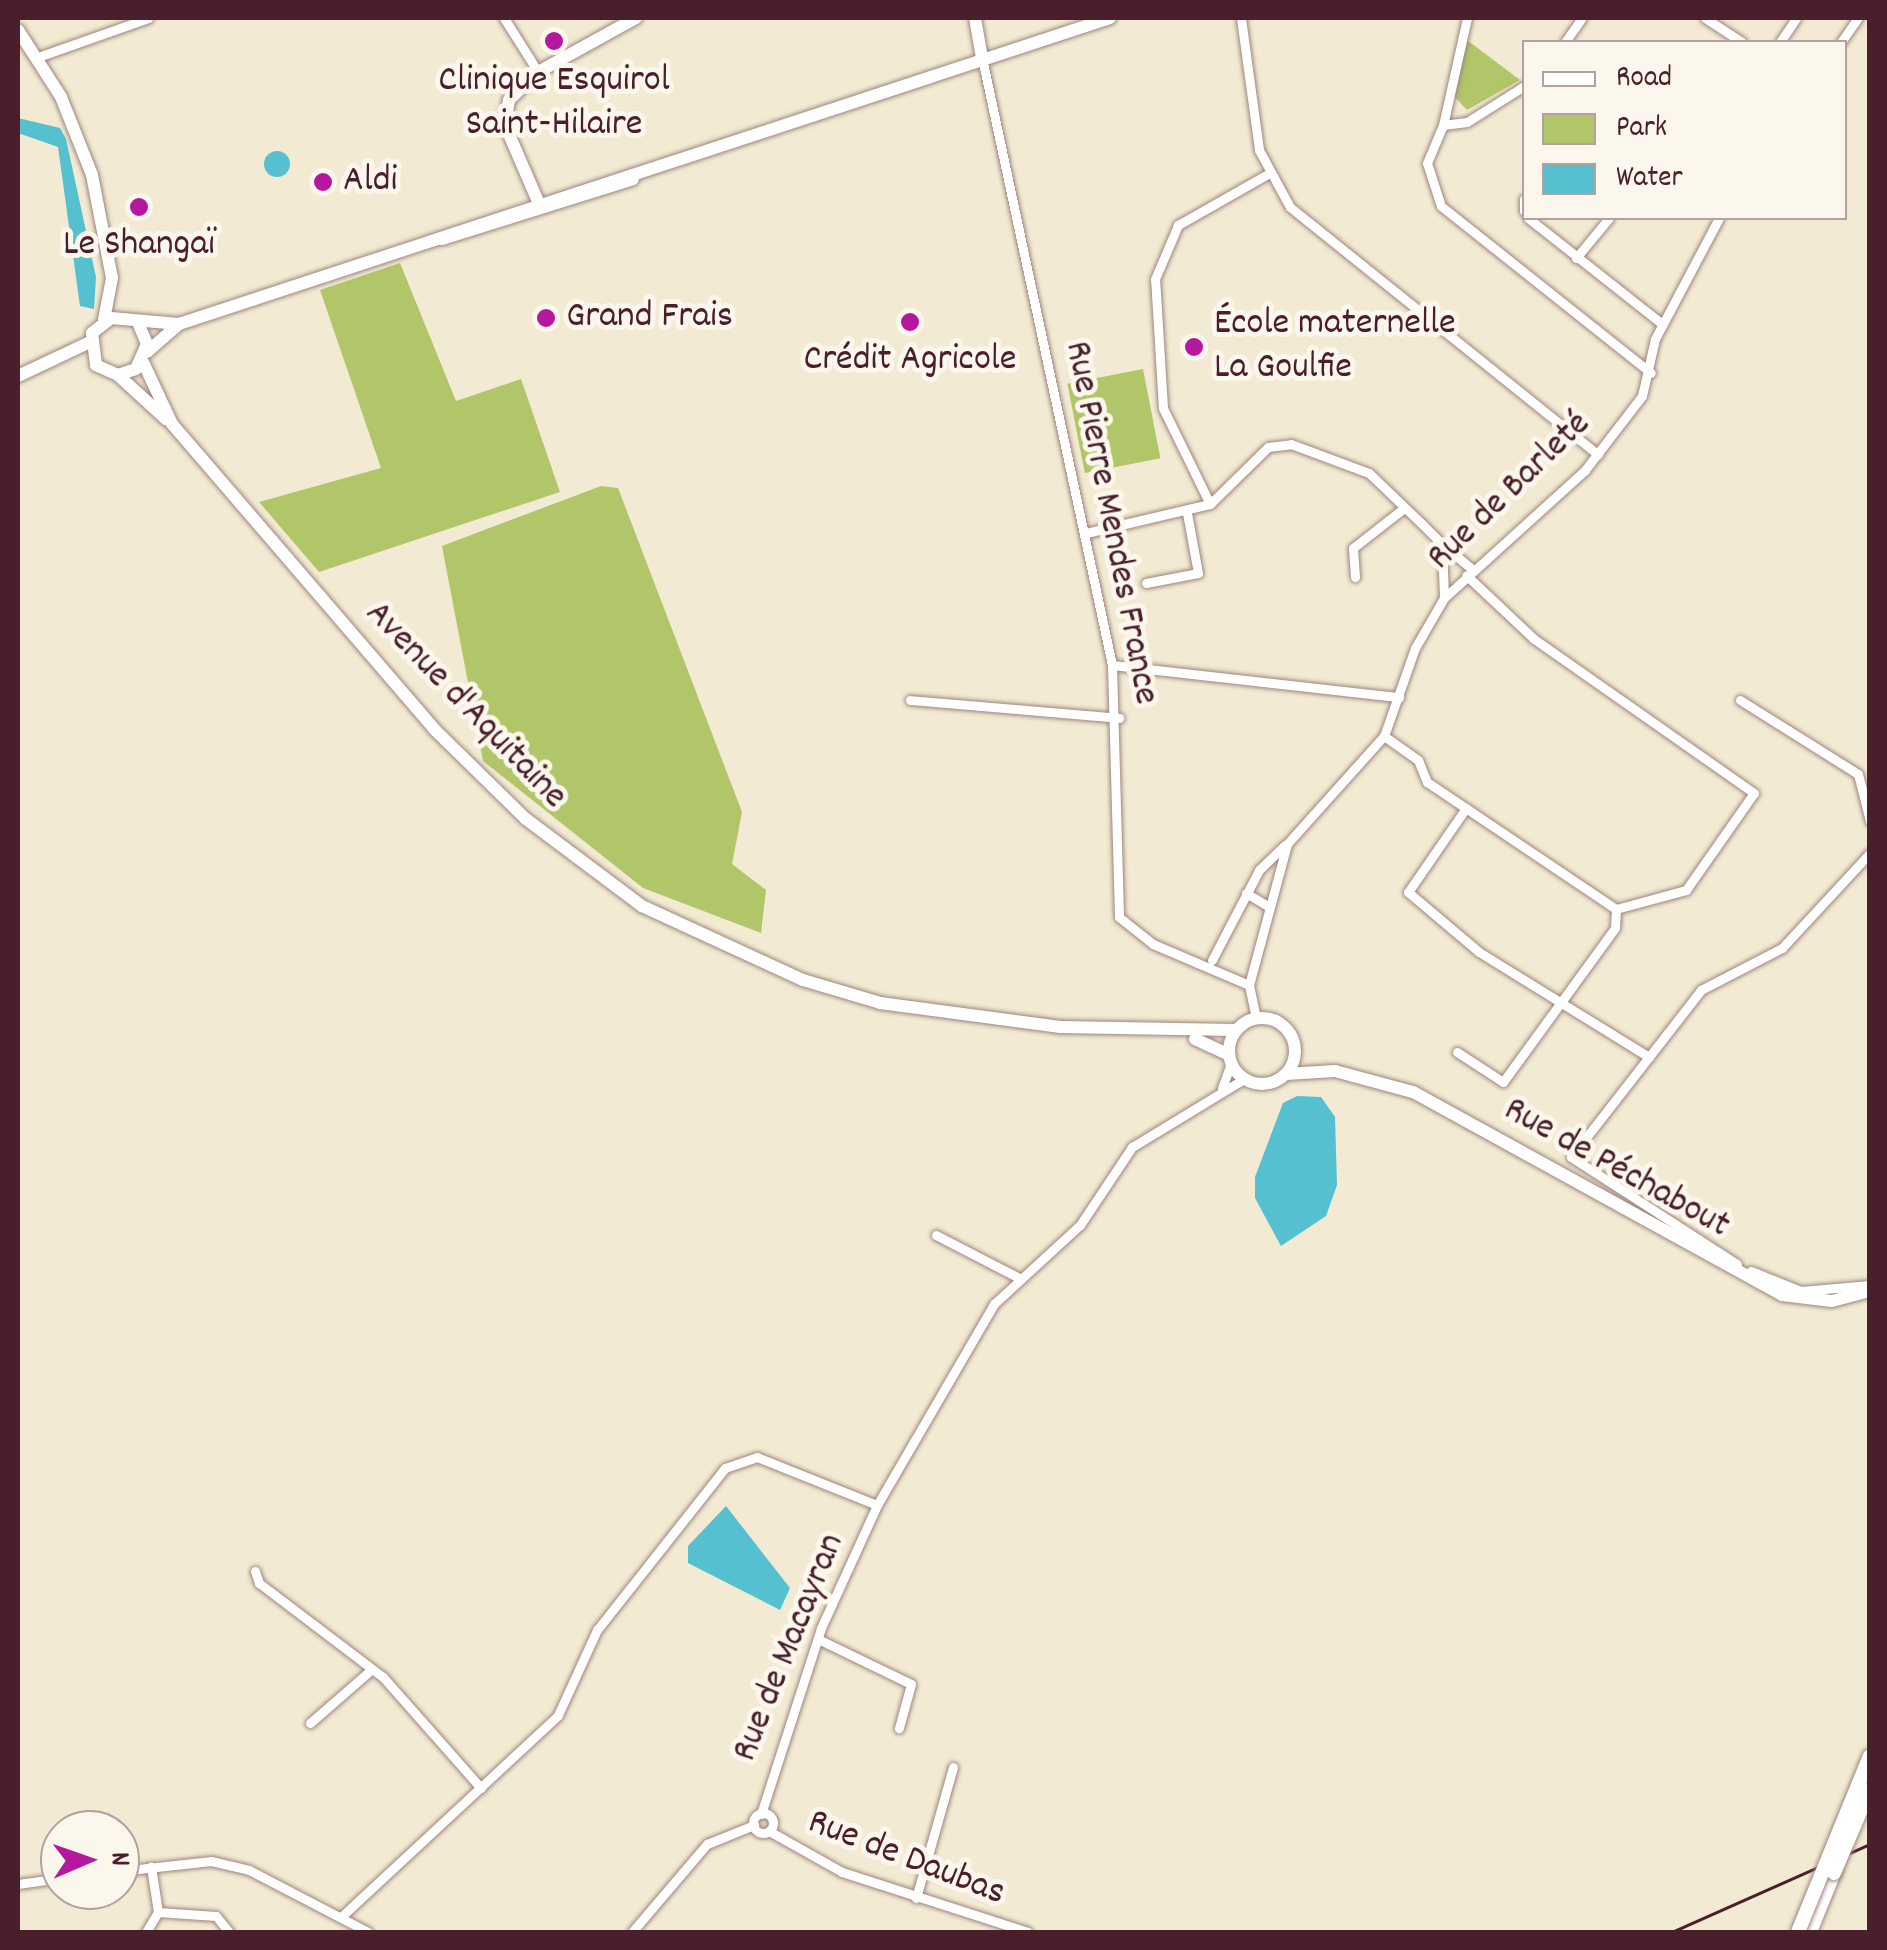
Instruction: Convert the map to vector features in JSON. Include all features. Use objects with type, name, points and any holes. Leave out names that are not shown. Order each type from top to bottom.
[{"type":"main road","points":[[1798,1932],[1870,1756]]},
{"type":"main road","points":[[1810,1932],[1870,1789]]},
{"type":"street","points":[[38,57],[148,18]]},
{"type":"street","points":[[504,18],[538,72]]},
{"type":"street","points":[[540,203],[504,116],[538,72],[636,18]]},
{"type":"street","points":[[975,18],[982,58]]},
{"type":"street","points":[[415,245],[480,230],[658,166],[1110,18]]},
{"type":"street","points":[[1242,18],[1266,174],[1305,222],[1598,455]]},
{"type":"street","points":[[1467,18],[1443,124],[1427,163],[1445,211],[1651,373]]},
{"type":"street","points":[[1566,40],[1582,18]]},
{"type":"street","points":[[1705,18],[1739,40]]},
{"type":"street","points":[[1781,40],[1796,18]]},
{"type":"street","points":[[1843,40],[1858,18]]},
{"type":"street","points":[[18,30],[38,57],[87,159],[112,278],[138,324],[145,357]]},
{"type":"street","name":"Rue Pierre Mendes France","points":[[982,58],[1112,666],[1119,718],[1119,917],[1153,944],[1249,986]]},
{"type":"street","points":[[1443,124],[1466,122],[1522,87]]},
{"type":"street","points":[[104,320],[179,324],[594,183],[658,166]]},
{"type":"street","points":[[1210,504],[1164,408],[1156,279],[1178,224],[1266,174]]},
{"type":"street","points":[[480,230],[540,203]]},
{"type":"street","points":[[1533,220],[1662,324]]},
{"type":"street","points":[[1576,258],[1607,220]]},
{"type":"street","name":"Rue de Barleté","points":[[1212,960],[1246,893],[1384,736],[1444,598],[1598,455],[1651,373],[1662,324],[1718,220]]},
{"type":"street","points":[[18,376],[47,366],[90,342],[104,320],[112,278]]},
{"type":"street","points":[[118,375],[145,357],[179,324]]},
{"type":"street","points":[[90,342],[96,365]]},
{"type":"street","name":"Avenue d'Aquitaine","points":[[145,357],[172,424],[434,729],[526,819],[642,906],[803,980],[880,1002],[1188,1036],[1235,1030]]},
{"type":"street","points":[[47,366],[96,365],[118,375],[172,424]]},
{"type":"street","points":[[1086,533],[1210,504],[1281,442],[1344,459],[1404,508],[1534,639],[1754,793],[1686,890],[1616,909],[1466,808],[1384,736]]},
{"type":"street","points":[[1354,577],[1353,548],[1404,508]]},
{"type":"street","points":[[1146,583],[1198,573],[1187,512]]},
{"type":"street","points":[[1442,544],[1444,598]]},
{"type":"street","points":[[1112,666],[1400,697]]},
{"type":"street","points":[[910,700],[1119,718]]},
{"type":"street","points":[[1740,700],[1858,774],[1870,821]]},
{"type":"street","points":[[1466,808],[1408,892],[1562,1004],[1649,1056]]},
{"type":"street","name":"Rue de Barleté","points":[[1256,1018],[1249,986],[1287,844]]},
{"type":"street","points":[[1870,853],[1782,948],[1701,990],[1571,1157],[1779,1284],[1823,1293],[1870,1288]]},
{"type":"street","points":[[1246,893],[1269,907]]},
{"type":"street","points":[[1456,1052],[1503,1082],[1615,928],[1616,909]]},
{"type":"street","points":[[1222,1088],[1235,1030],[1256,1018],[1286,1028],[1295,1048],[1286,1074],[1268,1084],[1244,1079],[1230,1060]]},
{"type":"street","name":"Avenue d'Aquitaine","points":[[1188,1036],[1230,1060]]},
{"type":"street","name":"Rue de Péchabout","points":[[1295,1048],[1335,1070],[1413,1092],[1782,1295],[1832,1301],[1870,1288]]},
{"type":"street","name":"Rue de Péchabout","points":[[1286,1074],[1335,1070]]},
{"type":"street","name":"Rue de Macayran","points":[[754,1825],[762,1814],[818,1639],[877,1505],[979,1328],[1019,1278],[1080,1226],[1132,1147],[1222,1088],[1244,1079]]},
{"type":"street","points":[[936,1234],[1019,1278]]},
{"type":"street","points":[[340,1917],[558,1714],[597,1630],[737,1460],[757,1456],[877,1505]]},
{"type":"street","points":[[255,1571],[372,1669],[481,1788]]},
{"type":"street","points":[[818,1639],[911,1684],[899,1728]]},
{"type":"street","points":[[310,1723],[372,1669]]},
{"type":"street","points":[[916,1898],[953,1767]]},
{"type":"street","points":[[762,1814],[772,1820],[768,1832]]},
{"type":"street","name":"Rue de Daubas","points":[[632,1932],[707,1844],[754,1825],[824,1865],[1028,1932]]},
{"type":"street","points":[[140,1868],[211,1860],[249,1870],[364,1932]]},
{"type":"street","points":[[146,1932],[158,1912],[150,1867]]},
{"type":"street","points":[[158,1912],[216,1916],[229,1932]]},
{"type":"green space","points":[[1467,40],[1520,80],[1467,110],[1452,94]]},
{"type":"green space","points":[[400,263],[456,401],[521,379],[560,492],[319,572],[259,502],[381,468],[320,290]]},
{"type":"green space","points":[[1143,369],[1160,458],[1085,473],[1067,384]]},
{"type":"green space","points":[[601,486],[618,488],[742,812],[732,864],[766,890],[761,933],[643,888],[483,761],[442,546]]},
{"type":"water","points":[[18,118],[60,128],[66,139],[96,277],[94,309],[80,306],[58,147],[18,133]]},
{"type":"water","points":[[277,151],[286,155],[290,164],[286,173],[277,177],[268,173],[264,164],[268,155]]},
{"type":"water","points":[[1297,1096],[1321,1097],[1335,1117],[1337,1185],[1326,1216],[1281,1246],[1255,1198],[1255,1177],[1283,1103]]},
{"type":"water","points":[[726,1506],[790,1588],[780,1610],[688,1563],[688,1546]]},
{"type":"railway","points":[[1672,1932],[1870,1844]]},
{"type":"place","name":"Clinique Esquirol Saint-Hilaire","points":[[554,41]]},
{"type":"place","name":"Aldi","points":[[323,182]]},
{"type":"place","name":"Le Shangaï","points":[[139,207]]},
{"type":"place","name":"Grand Frais","points":[[546,318]]},
{"type":"place","name":"Crédit Agricole","points":[[910,322]]},
{"type":"place","name":"École maternelle La Goulfie","points":[[1194,347]]}]
